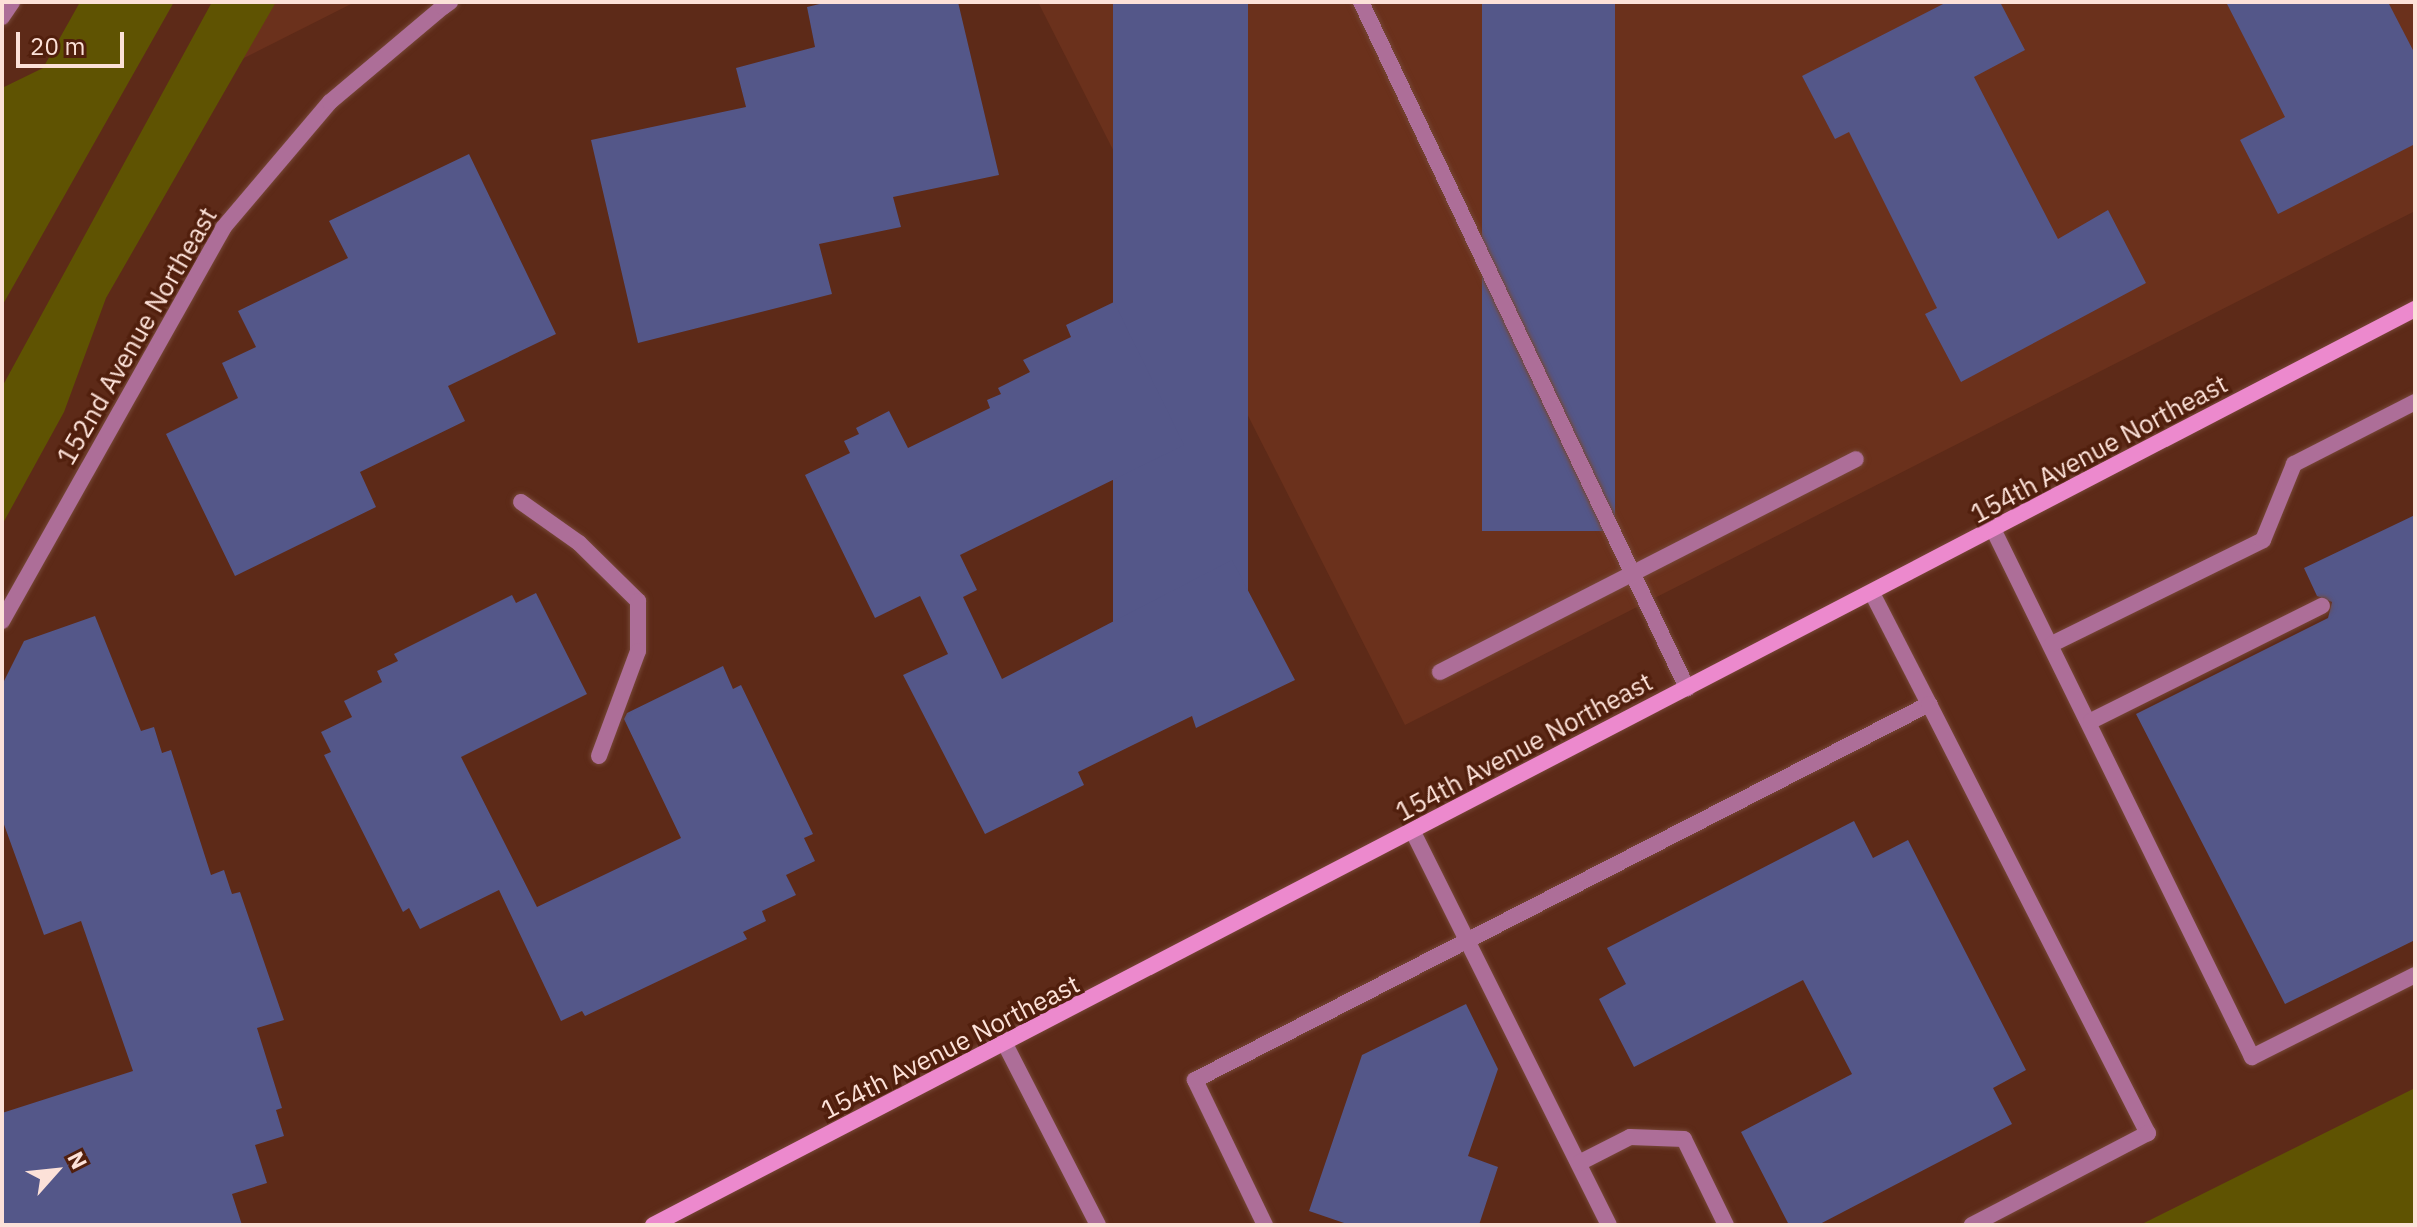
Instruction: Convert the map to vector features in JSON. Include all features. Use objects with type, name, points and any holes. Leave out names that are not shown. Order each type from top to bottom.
[{"type":"main road","name":"154th Avenue Northeast","points":[[653,1225],[1006,1046],[2415,309]]},
{"type":"street","points":[[2,17],[12,2]]},
{"type":"street","points":[[1361,2],[1687,688]]},
{"type":"street","name":"152nd Avenue Northeast","points":[[2,621],[223,228],[330,102],[446,5]]},
{"type":"street","points":[[2052,644],[2263,540],[2294,464],[2415,402]]},
{"type":"street","points":[[1440,672],[1856,459]]},
{"type":"street","points":[[521,502],[579,543],[638,601],[638,651],[599,756]]},
{"type":"street","points":[[1994,531],[2091,721],[2252,1057],[2415,975]]},
{"type":"street","points":[[1873,595],[2148,1133],[1972,1225]]},
{"type":"street","points":[[2091,721],[2322,606]]},
{"type":"street","points":[[1265,1225],[1195,1080],[1466,938],[1929,704]]},
{"type":"street","points":[[1413,832],[1609,1225]]},
{"type":"street","points":[[1006,1046],[1098,1225]]},
{"type":"street","points":[[1579,1163],[1630,1137],[1684,1139],[1726,1225]]},
{"type":"shaded area","points":[[80,2],[174,2],[2,306],[2,88],[43,68]]},
{"type":"shaded area","points":[[212,2],[276,2],[106,298],[64,412],[2,525],[2,387]]},
{"type":"shaded area","points":[[266,2],[355,2],[234,63]]},
{"type":"shaded area","points":[[1038,2],[2415,2],[2415,211],[1405,725]]},
{"type":"shaded area","points":[[2415,1088],[2415,1225],[2140,1225]]},
{"type":"building","points":[[828,2],[958,2],[999,175],[893,197],[901,227],[819,244],[832,294],[638,343],[591,140],[746,107],[736,68],[815,47],[807,7]]},
{"type":"building","points":[[1113,2],[1248,2],[1248,700],[1113,700]]},
{"type":"building","points":[[1482,2],[1615,2],[1615,531],[1482,531]]},
{"type":"building","points":[[1947,2],[2000,2],[2025,50],[1974,77],[2058,239],[2108,210],[2146,283],[1961,382],[1925,314],[1937,308],[1849,132],[1835,139],[1802,76]]},
{"type":"building","points":[[2226,2],[2388,2],[2415,54],[2415,144],[2278,214],[2240,140],[2285,117]]},
{"type":"building","points":[[469,154],[556,334],[448,386],[465,421],[360,472],[376,507],[235,576],[166,434],[238,398],[222,363],[256,347],[238,311],[348,258],[329,221]]},
{"type":"building","points":[[1114,302],[1184,445],[960,555],[977,590],[963,597],[1002,679],[1232,560],[1295,680],[1196,728],[1192,716],[1078,772],[1084,785],[985,834],[903,675],[948,654],[920,596],[875,618],[805,475],[850,453],[844,441],[859,434],[856,428],[889,411],[908,448],[990,408],[987,400],[1001,394],[998,388],[1030,372],[1023,360],[1071,337],[1066,325]]},
{"type":"building","points":[[2415,515],[2415,940],[2285,1004],[2136,714],[2328,618],[2332,602],[2317,596],[2304,568]]},
{"type":"building","points":[[536,593],[587,694],[461,757],[537,907],[681,838],[624,719],[627,713],[723,666],[733,689],[741,685],[813,834],[804,838],[815,861],[786,875],[796,895],[762,911],[766,921],[743,932],[747,939],[585,1016],[582,1011],[561,1021],[499,890],[420,929],[409,908],[403,912],[324,755],[331,752],[321,732],[352,717],[344,701],[382,682],[377,671],[398,661],[394,654],[512,595],[516,603]]},
{"type":"building","points":[[95,616],[141,731],[154,727],[162,753],[171,750],[211,875],[224,870],[232,894],[240,892],[284,1020],[257,1028],[282,1108],[276,1110],[284,1136],[255,1145],[267,1183],[232,1194],[242,1225],[2,1225],[2,1113],[133,1071],[81,921],[44,935],[2,819],[2,685],[24,641]]},
{"type":"building","points":[[1854,821],[1873,858],[1908,840],[2026,1070],[1993,1088],[2012,1124],[1818,1225],[1789,1225],[1741,1132],[1852,1074],[1803,980],[1634,1067],[1599,999],[1626,984],[1607,948]]},
{"type":"building","points":[[1466,1004],[1498,1069],[1468,1156],[1498,1167],[1479,1225],[1350,1225],[1309,1211],[1362,1055]]}]
